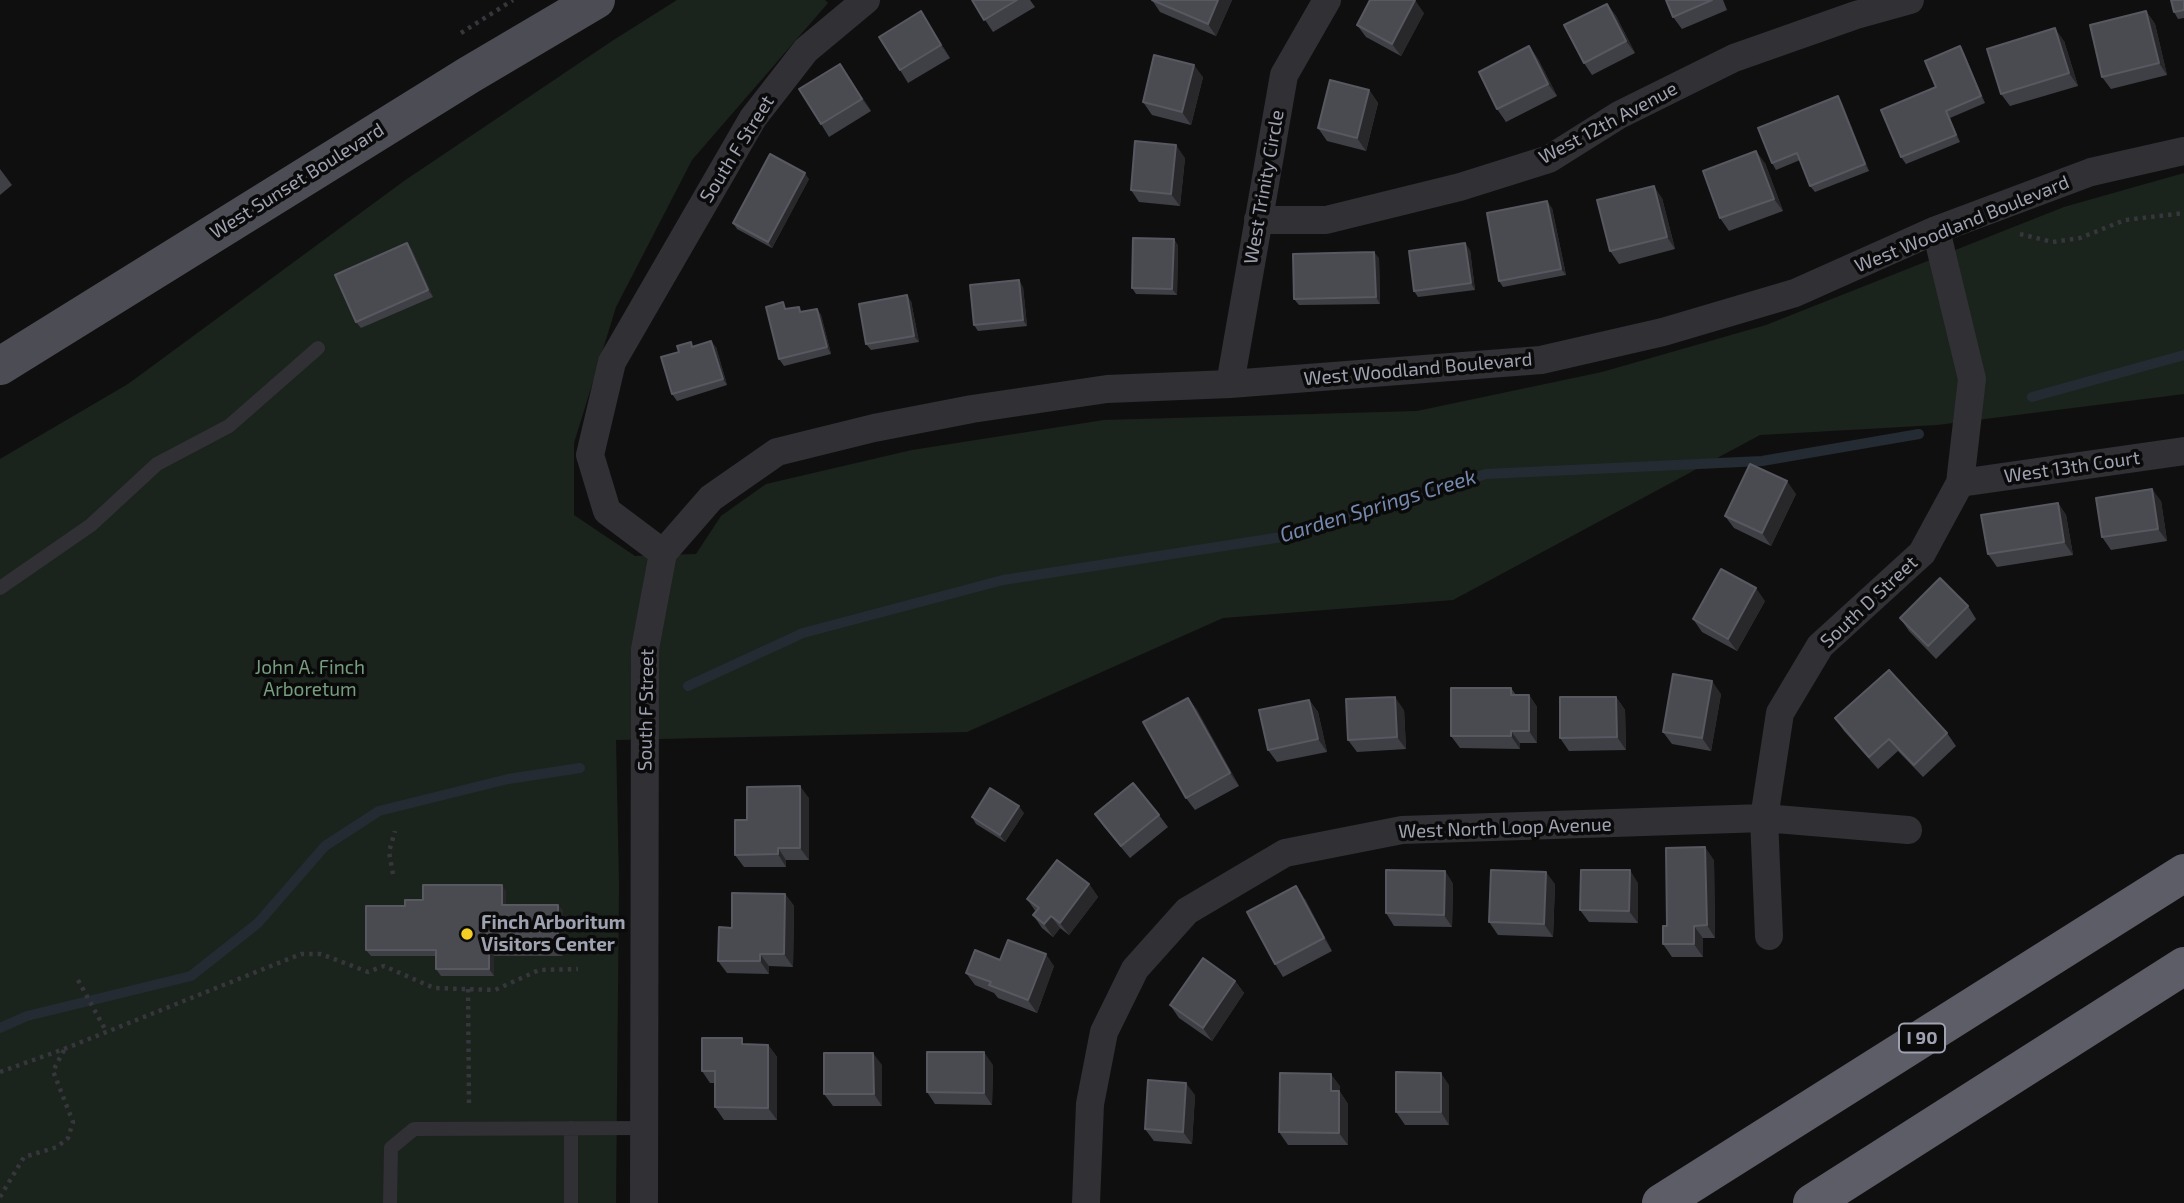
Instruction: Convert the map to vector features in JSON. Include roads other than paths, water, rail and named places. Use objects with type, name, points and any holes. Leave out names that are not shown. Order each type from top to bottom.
[{"type":"highway","name":"I 90","points":[[1661,1203],[2184,873]]},
{"type":"highway","points":[[1812,1203],[2184,966]]},
{"type":"main road","name":"West Sunset Boulevard","points":[[0,366],[586,3]]},
{"type":"street","name":"South F Street","points":[[644,1203],[645,649],[663,553],[607,511],[590,455],[612,362],[754,117],[806,50],[866,0]]},
{"type":"street","name":"West Trinity Circle","points":[[1230,384],[1284,75],[1326,0]]},
{"type":"street","name":"West 12th Avenue","points":[[1258,220],[1326,220],[1460,187],[1549,159],[1619,115],[1734,58],[1856,15],[1910,0]]},
{"type":"street","name":"West Woodland Boulevard","points":[[663,553],[711,498],[777,452],[874,428],[972,409],[1107,389],[1230,384],[1541,360],[1663,332],[1795,293],[1936,230],[2091,173],[2184,151]]},
{"type":"street","name":"South D Street","points":[[1769,936],[1764,818],[1780,713],[1820,646],[1922,553],[1960,483],[1972,379],[1936,230]]},
{"type":"street","name":"West 13th Court","points":[[1960,483],[2184,451]]},
{"type":"street","name":"West North Loop Avenue","points":[[1086,1203],[1090,1104],[1104,1032],[1135,969],[1187,911],[1285,853],[1402,830],[1764,818],[1908,830]]},
{"type":"lane","points":[[0,587],[91,525],[157,464],[229,426],[318,348]]},
{"type":"lane","points":[[571,1128],[571,1203]]},
{"type":"lane","points":[[390,1203],[391,1148],[414,1129],[645,1128]]},
{"type":"waterway","name":"Garden Springs Creek","points":[[2032,397],[2184,355]]},
{"type":"waterway","name":"Garden Springs Creek","points":[[688,686],[803,633],[1003,580],[1295,535],[1486,474],[1762,461],[1919,434]]},
{"type":"waterway","name":"Garden Springs Creek","points":[[0,1028],[27,1016],[191,976],[258,923],[325,846],[379,811],[508,779],[580,768]]},
{"type":"place","name":"Finch Arboritum Visitors Center","points":[[467,934]]},
{"type":"park label","name":"John A. Finch Arboretum","points":[[310,679]]}]
